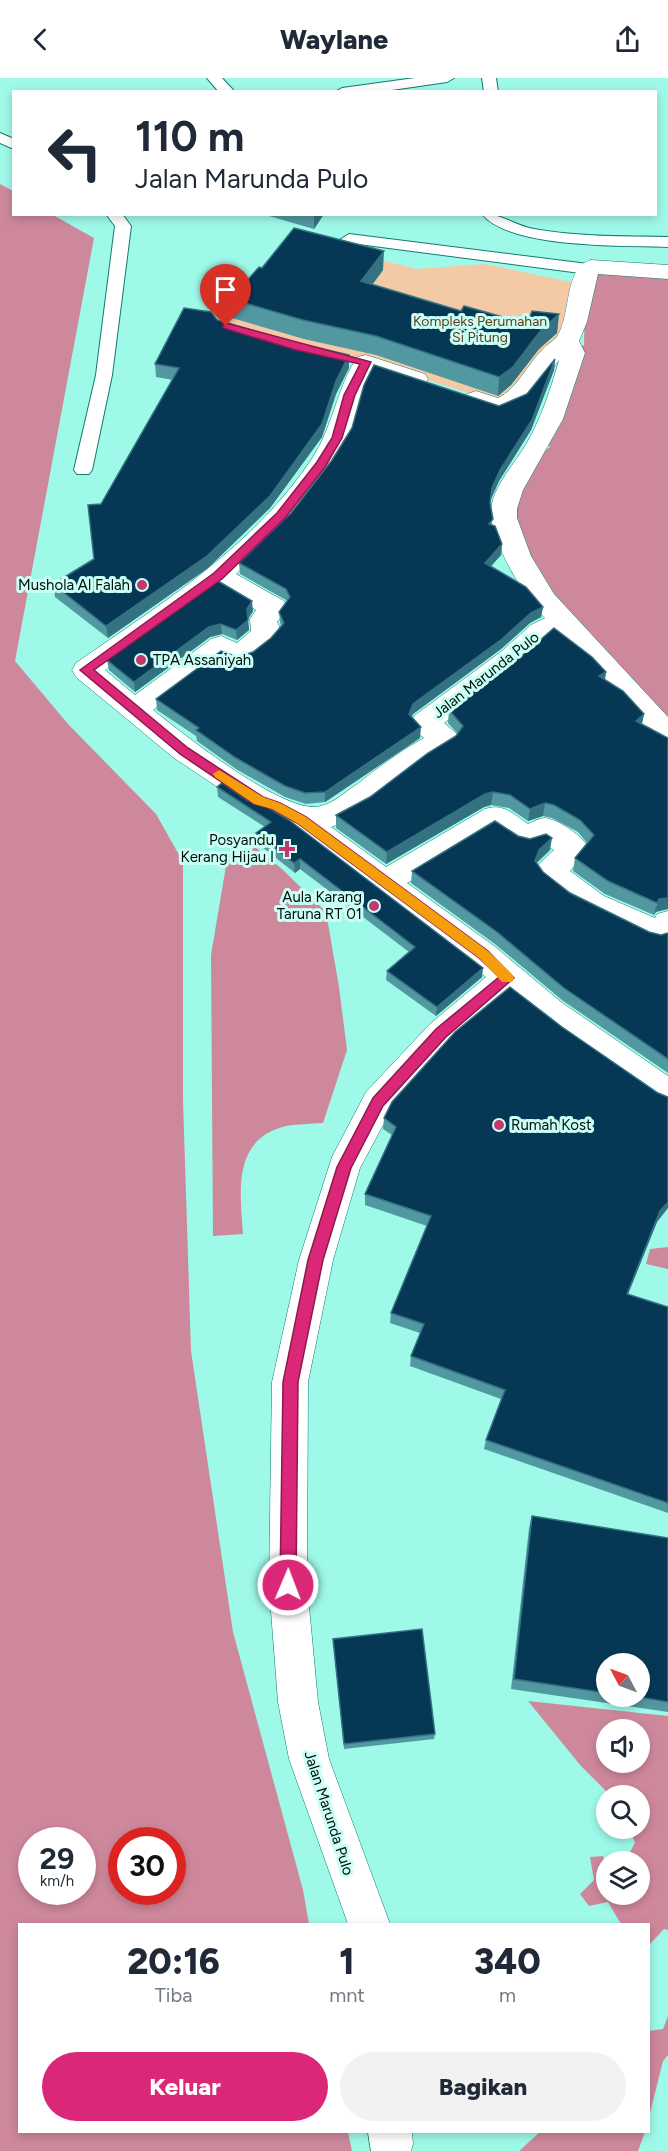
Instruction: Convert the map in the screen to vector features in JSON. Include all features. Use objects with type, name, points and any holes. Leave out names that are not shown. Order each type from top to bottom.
[{"type":"street","points":[[339,356],[366,362],[499,407],[507,405],[516,399],[551,354],[567,341],[575,322],[588,269],[596,266],[668,272]]},
{"type":"street","points":[[567,341],[573,353],[565,385],[541,439],[509,491],[503,511],[518,556],[529,578],[546,603],[668,735]]},
{"type":"street","points":[[366,362],[350,395],[337,438],[321,464],[281,516],[218,576],[86,670],[184,751],[249,794],[301,820],[483,954],[507,978],[592,1042],[668,1093]]},
{"type":"street","points":[[134,710],[221,646],[239,656],[268,632],[263,628],[264,619],[274,608],[218,576]]},
{"type":"street","name":"Jalan Marunda Pulo","points":[[301,820],[326,817],[346,807],[419,754],[446,740],[424,723],[512,658],[541,632],[564,620]]},
{"type":"street","points":[[386,883],[405,868],[495,817],[528,839],[544,829],[573,848],[550,872],[593,904],[658,933],[662,933],[668,923]]},
{"type":"street","name":"Jalan Marunda Pulo","points":[[369,1923],[309,1759],[298,1702],[288,1585],[290,1382],[316,1260],[344,1167],[378,1102],[441,1033],[507,978]]},
{"type":"lane","points":[[214,78],[226,90]]},
{"type":"lane","points":[[357,90],[447,78]]},
{"type":"lane","points":[[83,470],[104,375],[122,237],[123,226],[116,216]]},
{"type":"lane","points":[[491,216],[500,223],[519,230],[567,236],[668,242]]},
{"type":"lane","points":[[349,239],[588,269]]},
{"type":"green space","name":"Kompleks Perumahan Si Pitung","points":[[302,239],[416,269],[485,264],[580,284],[558,340],[501,403],[350,356],[299,345],[221,320],[275,260]]},
{"type":"shaded area","points":[[0,184],[12,190],[12,216],[55,216],[94,238],[15,661],[68,724],[156,814],[183,862],[183,1100],[191,1351],[233,1632],[303,1890],[309,1923],[18,1923],[18,2133],[348,2133],[352,2151],[0,2151]]},
{"type":"shaded area","points":[[600,269],[668,276],[668,727],[549,595],[506,515],[533,458],[550,447],[544,440],[579,348],[584,345],[585,298]]},
{"type":"shaded area","points":[[255,847],[282,869],[326,912],[347,1050],[323,1123],[286,1126],[269,1133],[256,1142],[243,1169],[241,1201],[243,1234],[213,1236],[211,955],[228,854],[247,854]]},
{"type":"shaded area","points":[[668,1247],[668,1269],[646,1264],[650,1249]]},
{"type":"shaded area","points":[[528,1701],[668,1716],[668,1930],[664,1929],[650,1944],[650,1923],[620,1923],[610,1905],[650,1905],[650,1851],[631,1851],[635,1843],[634,1839],[650,1839],[650,1785],[600,1785],[581,1766]]},
{"type":"shaded area","points":[[590,1857],[596,1857],[596,1905],[589,1906],[580,1894],[594,1880]]},
{"type":"shaded area","points":[[668,2016],[668,2055],[663,2061],[650,2113],[650,2031],[663,2029]]},
{"type":"shaded area","points":[[539,2133],[645,2133],[638,2151],[519,2151]]},
{"type":"building","points":[[294,228],[384,251],[361,281],[461,311],[464,306],[527,324],[532,311],[559,314],[541,330],[513,367],[499,377],[376,336],[303,320],[231,299],[259,267],[262,268]]},
{"type":"building","points":[[184,308],[211,312],[217,320],[289,341],[349,355],[336,381],[322,424],[270,496],[207,556],[106,626],[53,584],[94,559],[88,505],[101,504],[179,368],[155,364]]},
{"type":"building","points":[[555,359],[532,420],[500,470],[492,488],[490,503],[493,519],[489,524],[495,526],[502,544],[485,563],[526,587],[543,607],[531,613],[502,639],[413,704],[409,714],[421,727],[325,792],[305,793],[285,786],[236,758],[196,730],[199,728],[156,699],[221,651],[238,657],[253,652],[271,638],[284,623],[279,612],[290,597],[286,589],[239,563],[291,513],[332,460],[352,428],[364,385],[374,365],[499,406],[527,394]]},
{"type":"building","points":[[218,581],[252,601],[247,609],[248,620],[236,630],[221,624],[209,627],[134,682],[107,660]]},
{"type":"building","points":[[554,628],[592,657],[606,672],[599,676],[623,691],[644,714],[636,721],[668,738],[668,898],[659,899],[657,903],[608,881],[575,858],[594,835],[580,820],[554,805],[545,803],[530,809],[510,795],[493,792],[485,794],[387,852],[336,815],[370,797],[428,753],[456,736],[463,726],[449,710],[525,653]]},
{"type":"building","points":[[222,783],[247,800],[265,806],[289,820],[483,968],[437,1007],[387,971],[415,947],[300,859],[294,863],[256,833],[271,822],[217,787]]},
{"type":"building","points":[[495,821],[518,836],[530,839],[546,834],[552,838],[539,850],[535,861],[543,872],[570,893],[649,932],[661,935],[668,933],[668,1059],[564,988],[497,932],[412,871]]},
{"type":"building","points":[[510,987],[562,1027],[658,1093],[668,1097],[668,1202],[660,1211],[627,1294],[668,1307],[668,1503],[486,1440],[505,1390],[411,1356],[424,1324],[391,1313],[431,1216],[365,1194],[396,1127],[384,1118],[392,1102],[455,1032]]},
{"type":"building","points":[[532,1516],[668,1538],[668,1702],[650,1699],[650,1653],[596,1653],[596,1691],[514,1679]]},
{"type":"building","points":[[422,1629],[435,1734],[344,1744],[333,1639]]},
{"type":"slow traffic","points":[[219,774],[259,800],[276,806],[301,820],[483,954],[507,978]]},
{"type":"place","name":"Mushola Al Falah","points":[[142,585]]},
{"type":"place","name":"TPA Assaniyah","points":[[141,660]]},
{"type":"place","name":"Posyandu Kerang Hijau I","points":[[287,849]]},
{"type":"place","name":"Aula Karang Taruna RT 01","points":[[374,906]]},
{"type":"place","name":"Rumah Kost","points":[[499,1125]]},
{"type":"route","points":[[226,326],[299,347],[366,362],[350,395],[337,438],[321,464],[281,516],[218,576],[86,670],[184,751],[259,800],[276,806],[301,820],[483,954],[507,978],[441,1033],[378,1102],[344,1167],[316,1260],[290,1382],[288,1585]]}]
